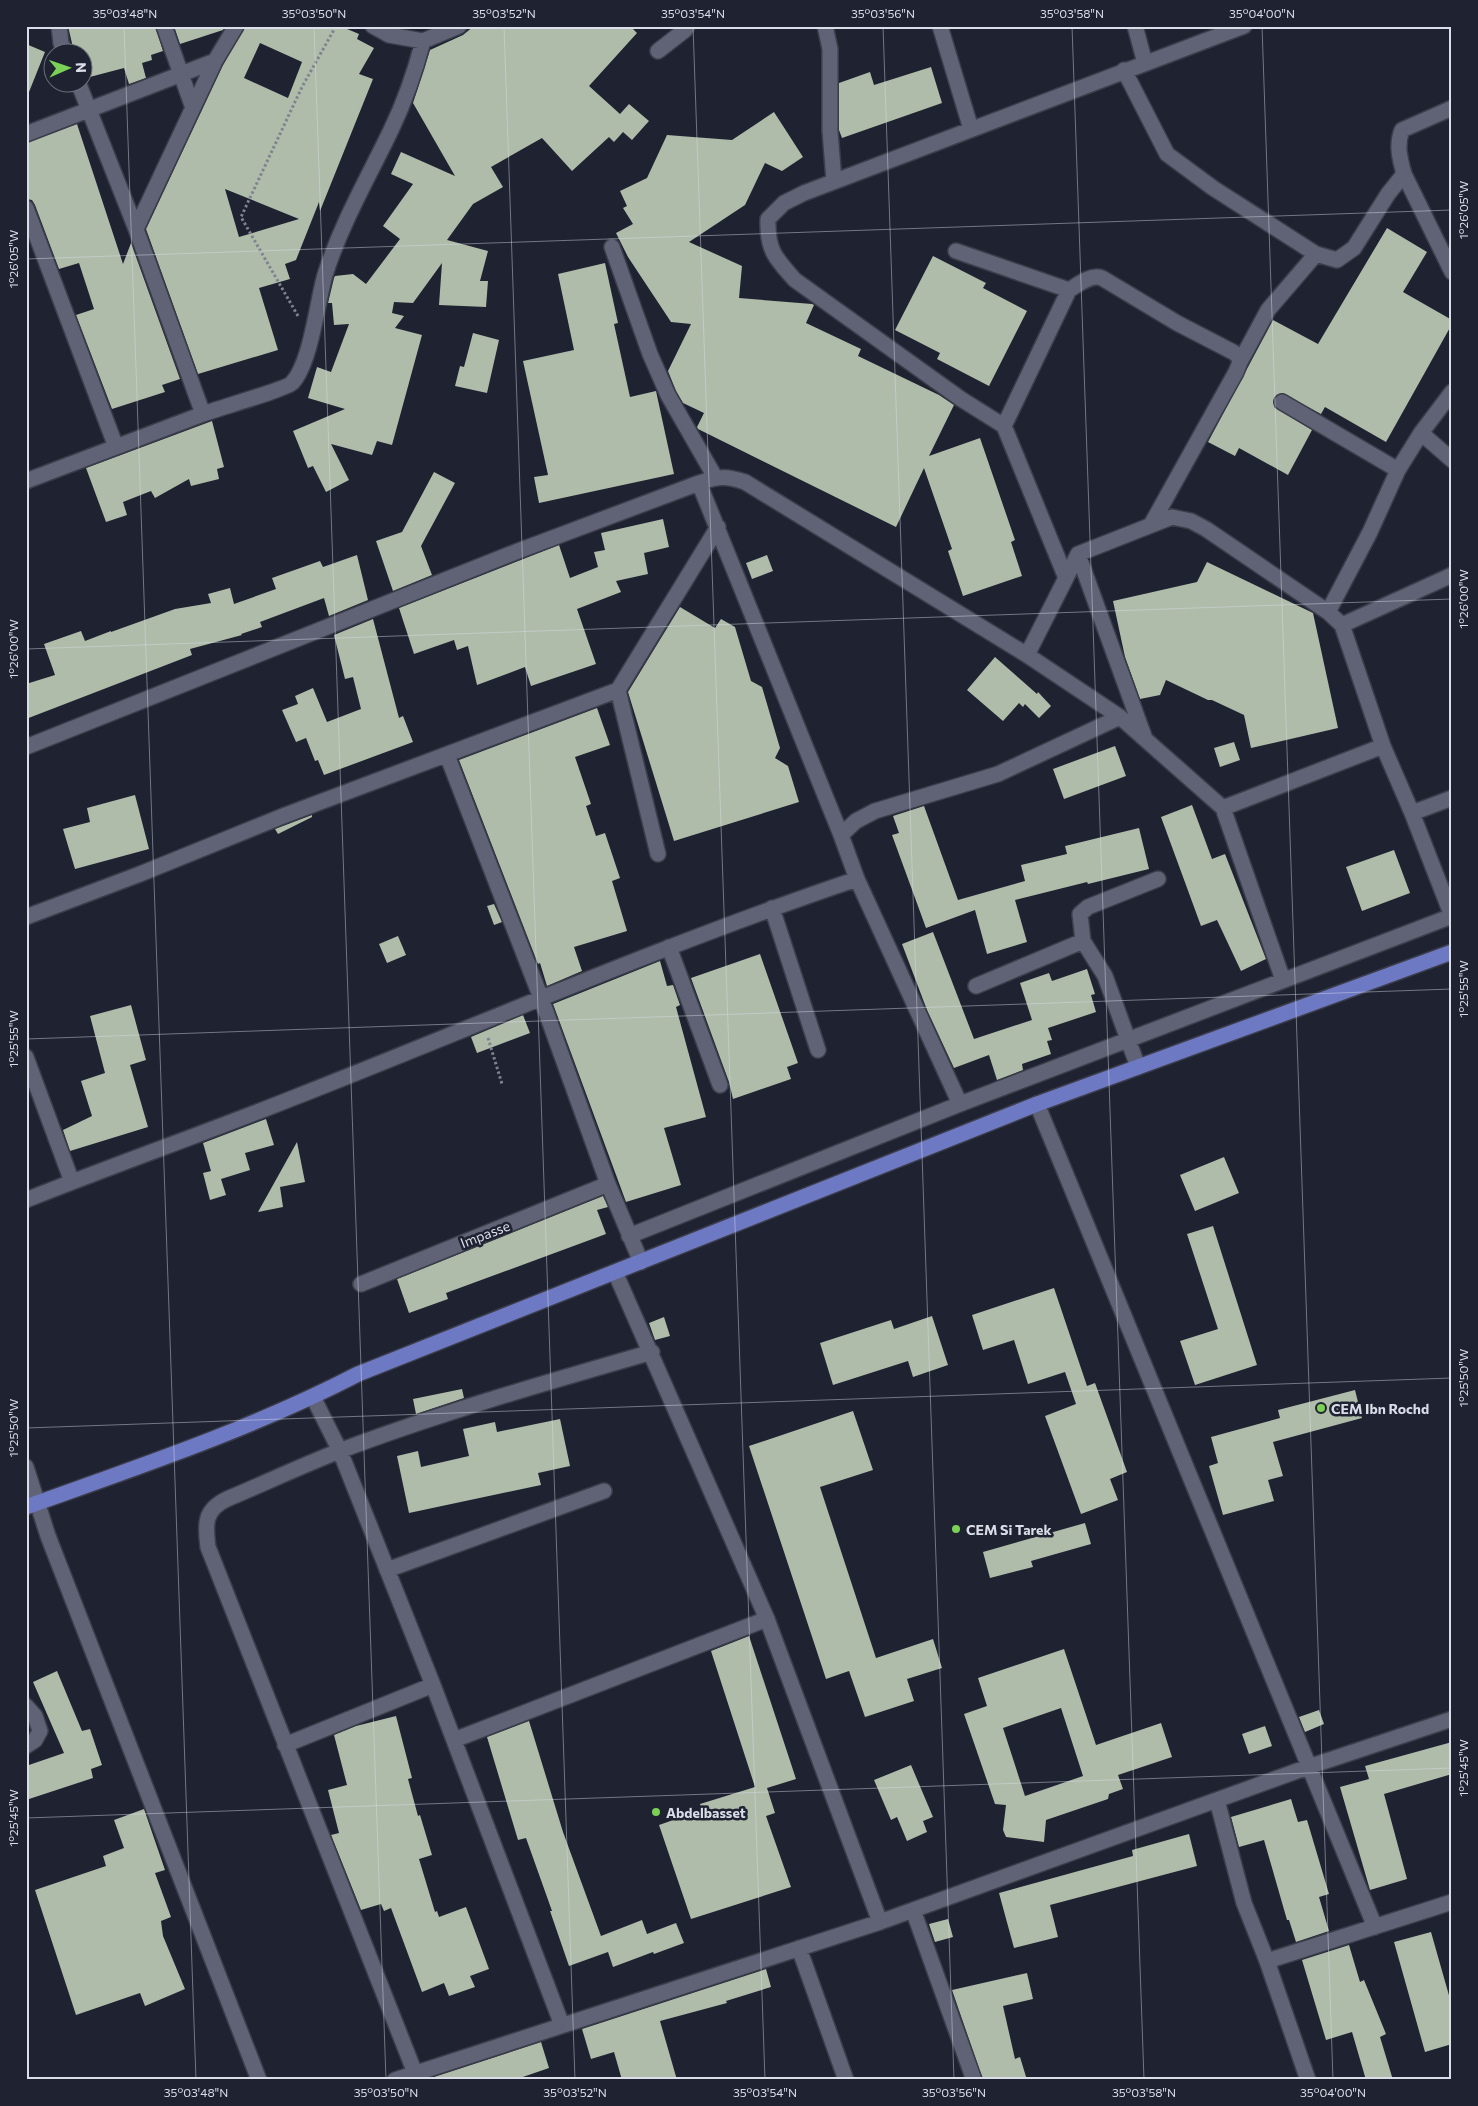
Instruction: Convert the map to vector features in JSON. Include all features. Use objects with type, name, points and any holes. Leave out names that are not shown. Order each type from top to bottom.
[{"type":"main road","points":[[32,1505],[230,1432],[314,1397],[358,1374],[1037,1104],[1452,952]]},
{"type":"street","points":[[59,26],[61,42]]},
{"type":"street","points":[[164,26],[193,108]]},
{"type":"street","points":[[136,229],[215,61],[236,26]]},
{"type":"street","points":[[373,26],[389,35],[423,41],[459,26]]},
{"type":"street","points":[[658,51],[685,30],[687,26]]},
{"type":"street","points":[[825,26],[830,49],[830,131],[834,181]]},
{"type":"street","points":[[940,26],[971,129]]},
{"type":"street","points":[[1135,26],[1145,63]]},
{"type":"street","points":[[1066,578],[1004,426],[961,399],[795,280],[776,258],[767,238],[768,219],[784,203],[804,193],[1244,26]]},
{"type":"street","points":[[27,477],[291,384],[300,370],[311,338],[326,274],[357,196],[399,113],[413,79],[423,41]]},
{"type":"street","points":[[26,134],[90,111],[215,61]]},
{"type":"street","points":[[1124,70],[1167,154],[1213,188],[1316,254],[1337,260],[1354,248],[1388,194],[1404,174]]},
{"type":"street","points":[[82,92],[136,229],[203,414]]},
{"type":"street","points":[[1452,108],[1402,130],[1399,144],[1404,174],[1452,272]]},
{"type":"street","points":[[26,208],[116,447]]},
{"type":"street","points":[[612,247],[650,354],[668,394],[715,477]]},
{"type":"street","points":[[956,251],[1069,290]]},
{"type":"street","points":[[1152,524],[1268,310],[1316,254]]},
{"type":"street","points":[[1004,426],[1069,290],[1097,276],[1177,323],[1233,352],[1238,356],[1240,362]]},
{"type":"street","points":[[1328,612],[1370,532],[1398,470],[1421,433],[1452,392]]},
{"type":"street","points":[[1282,402],[1398,470]]},
{"type":"street","points":[[1421,433],[1452,460]]},
{"type":"street","points":[[26,747],[508,554],[715,477],[729,476],[746,482],[1027,656],[1120,717],[1144,736],[1223,808],[1283,980]]},
{"type":"street","points":[[700,483],[857,879],[960,1104]]},
{"type":"street","points":[[629,1236],[960,1104],[1452,916],[1412,812],[1383,746],[1342,625],[1328,612],[1206,529],[1191,521],[1172,517],[1078,554],[1027,656]]},
{"type":"street","points":[[26,917],[140,874],[283,816],[618,690],[718,527]]},
{"type":"street","points":[[1078,554],[1144,736]]},
{"type":"street","points":[[1342,625],[1452,575]]},
{"type":"street","points":[[618,690],[658,854]]},
{"type":"street","points":[[841,835],[856,821],[875,811],[998,774],[1120,717]]},
{"type":"street","points":[[1223,808],[1383,746]]},
{"type":"street","points":[[447,755],[541,998],[608,1184],[641,1262]]},
{"type":"street","points":[[1412,812],[1452,798]]},
{"type":"street","points":[[26,1200],[298,1096],[669,947],[772,908],[857,879]]},
{"type":"street","points":[[1138,1067],[1105,976],[1083,941],[1080,914],[1088,907],[1158,879]]},
{"type":"street","points":[[772,908],[818,1050]]},
{"type":"street","points":[[976,986],[1083,941]]},
{"type":"street","points":[[669,947],[720,1085]]},
{"type":"street","points":[[26,1057],[72,1182]]},
{"type":"street","points":[[1037,1104],[1375,1927]]},
{"type":"street","name":"Impasse","points":[[361,1284],[608,1184]]},
{"type":"street","points":[[616,1272],[768,1619],[880,1922]]},
{"type":"street","points":[[415,2073],[211,1556],[205,1526],[210,1512],[216,1504],[340,1451],[487,1401],[652,1352]]},
{"type":"street","points":[[314,1397],[340,1451],[433,1685],[562,2025]]},
{"type":"street","points":[[26,1467],[32,1505],[48,1536],[259,2080]]},
{"type":"street","points":[[387,1570],[604,1491]]},
{"type":"street","points":[[454,1740],[768,1619]]},
{"type":"street","points":[[285,1745],[433,1685]]},
{"type":"street","points":[[26,1706],[35,1716],[40,1731],[36,1740],[26,1746]]},
{"type":"street","points":[[395,2080],[880,1922],[1308,1766],[1452,1719]]},
{"type":"street","points":[[1217,1800],[1244,1903],[1267,1961],[1308,2080]]},
{"type":"street","points":[[1267,1961],[1452,1902]]},
{"type":"street","points":[[913,1910],[974,2080]]},
{"type":"street","points":[[799,1948],[846,2080]]},
{"type":"path","points":[[311,338],[241,217],[302,87],[336,26]]},
{"type":"path","points":[[483,1021],[502,1084]]},
{"type":"building","points":[[68,26],[155,26],[163,51],[151,55],[152,60],[142,63],[146,78],[129,84],[124,68],[92,76],[92,42],[72,42]]},
{"type":"building","points":[[174,26],[225,26],[223,30],[180,44]]},
{"type":"building","points":[[245,26],[340,26],[359,34],[357,39],[374,48],[359,74],[373,79],[320,211],[319,202],[296,260],[285,264],[290,279],[259,288],[278,350],[198,374],[146,229],[223,65]],"holes":[[[260,43],[302,62],[288,98],[244,78]],[[225,189],[299,219],[239,237]]]},
{"type":"building","points":[[474,26],[630,26],[637,33],[589,86],[620,114],[629,104],[649,121],[632,140],[623,132],[614,142],[609,137],[572,171],[542,138],[491,167],[503,187],[473,204],[447,240],[488,251],[480,281],[488,281],[486,307],[439,305],[442,263],[413,303],[394,302],[392,313],[404,316],[395,328],[422,335],[392,445],[377,441],[372,455],[331,444],[349,480],[326,492],[313,466],[308,468],[293,431],[345,409],[308,398],[317,367],[331,372],[349,324],[334,325],[332,303],[328,303],[334,278],[335,276],[353,274],[366,284],[400,239],[383,226],[413,184],[391,174],[401,152],[455,176],[413,103],[430,50],[463,35]]},
{"type":"building","points":[[26,44],[42,51],[42,60],[26,97]]},
{"type":"building","points":[[931,67],[942,103],[842,138],[839,130],[839,83],[870,72],[874,85]]},
{"type":"building","points":[[774,112],[803,157],[782,171],[765,163],[745,205],[689,242],[742,266],[739,298],[812,304],[814,305],[806,323],[861,349],[858,356],[939,395],[954,405],[929,456],[980,438],[1015,540],[1011,542],[1022,576],[963,596],[948,551],[952,549],[924,468],[896,527],[698,429],[697,427],[704,413],[683,403],[676,391],[668,371],[691,324],[671,322],[628,257],[616,233],[633,224],[623,208],[627,206],[620,191],[647,178],[667,135],[732,140]]},
{"type":"building","points":[[77,124],[123,264],[131,243],[180,379],[162,385],[165,392],[112,409],[76,315],[94,309],[79,263],[59,269],[35,205],[32,200],[26,199],[26,143]]},
{"type":"building","points":[[1387,228],[1427,252],[1403,292],[1452,320],[1452,324],[1386,442],[1325,407],[1321,414],[1282,393],[1274,398],[1274,407],[1312,430],[1288,475],[1239,448],[1235,456],[1208,442],[1273,320],[1318,344]]},
{"type":"building","points":[[933,256],[986,283],[983,288],[1027,311],[989,386],[937,359],[940,353],[895,330]]},
{"type":"building","points":[[605,263],[618,323],[614,324],[630,397],[656,391],[674,474],[539,503],[534,477],[548,475],[523,361],[574,350],[558,274]]},
{"type":"building","points":[[473,333],[499,340],[487,393],[455,386],[460,366],[464,367]]},
{"type":"building","points":[[212,421],[224,467],[217,469],[219,479],[191,486],[189,479],[155,498],[151,491],[123,502],[127,515],[106,522],[86,468]]},
{"type":"building","points":[[434,472],[455,483],[421,546],[432,575],[393,591],[376,541],[402,532]]},
{"type":"building","points":[[663,519],[669,547],[644,553],[648,574],[616,581],[621,592],[577,609],[596,664],[531,686],[525,667],[477,685],[468,646],[457,650],[454,640],[414,654],[399,608],[559,545],[570,578],[598,567],[594,552],[605,550],[601,533]]},
{"type":"building","points":[[357,555],[368,600],[329,616],[324,598],[260,622],[262,627],[242,635],[190,649],[192,655],[26,719],[26,684],[55,675],[44,644],[81,631],[85,641],[175,609],[211,603],[208,594],[230,588],[234,604],[276,589],[272,578],[320,561],[323,567]]},
{"type":"building","points":[[767,555],[773,571],[752,579],[746,563]]},
{"type":"building","points":[[1207,562],[1313,613],[1338,728],[1251,748],[1244,715],[1212,700],[1208,700],[1166,680],[1160,695],[1140,699],[1125,657],[1113,601],[1197,582]]},
{"type":"building","points":[[680,607],[715,628],[721,619],[735,627],[751,681],[762,687],[780,748],[775,758],[788,766],[799,802],[674,841],[628,692]]},
{"type":"building","points":[[373,619],[399,718],[403,716],[413,742],[324,775],[318,760],[315,761],[306,738],[296,742],[282,710],[298,704],[295,696],[313,688],[327,722],[361,709],[353,677],[345,679],[334,635]]},
{"type":"building","points":[[995,657],[1037,694],[1038,692],[1051,706],[1039,718],[1025,704],[1023,707],[1019,703],[1003,721],[967,690]]},
{"type":"building","points":[[597,708],[610,745],[575,757],[591,804],[586,806],[596,836],[605,833],[620,878],[612,881],[627,931],[574,947],[582,971],[547,986],[540,963],[538,964],[459,760]]},
{"type":"building","points":[[1234,742],[1240,760],[1220,767],[1214,748]]},
{"type":"building","points":[[1115,746],[1126,776],[1064,799],[1053,769]]},
{"type":"building","points":[[135,795],[149,849],[75,869],[63,829],[90,822],[87,808]]},
{"type":"building","points":[[1192,805],[1212,859],[1225,854],[1266,959],[1241,971],[1217,920],[1201,926],[1161,817]]},
{"type":"building","points":[[924,806],[958,900],[1025,881],[1021,865],[1067,854],[1065,846],[1139,828],[1149,869],[1015,900],[1027,942],[987,954],[975,910],[926,928],[892,835],[899,833],[893,816]]},
{"type":"building","points":[[312,815],[312,817],[278,834],[275,829]]},
{"type":"building","points":[[1394,850],[1410,893],[1362,911],[1346,867]]},
{"type":"building","points":[[494,904],[502,922],[494,925],[487,906]]},
{"type":"building","points":[[933,932],[974,1039],[1032,1020],[1020,983],[1049,973],[1052,981],[1087,969],[1095,994],[1091,995],[1096,1012],[1048,1028],[1052,1040],[1047,1041],[1051,1054],[1022,1064],[1023,1070],[997,1080],[989,1055],[954,1068],[927,1010],[902,944]]},
{"type":"building","points":[[398,936],[406,955],[387,963],[379,944]]},
{"type":"building","points":[[760,954],[798,1063],[787,1067],[791,1079],[733,1099],[729,1082],[691,978]]},
{"type":"building","points":[[660,961],[667,986],[673,985],[680,1005],[676,1007],[706,1117],[664,1128],[681,1185],[626,1202],[553,1004]]},
{"type":"building","points":[[131,1005],[146,1060],[130,1065],[148,1127],[70,1151],[63,1130],[92,1116],[81,1081],[105,1073],[90,1016]]},
{"type":"building","points":[[523,1015],[530,1033],[477,1053],[471,1037]]},
{"type":"building","points":[[266,1119],[274,1145],[245,1153],[250,1170],[221,1179],[226,1195],[210,1200],[203,1173],[211,1171],[203,1143]]},
{"type":"building","points":[[297,1142],[305,1182],[280,1187],[283,1207],[258,1212]]},
{"type":"building","points":[[1224,1157],[1239,1193],[1195,1211],[1180,1175]]},
{"type":"building","points":[[603,1196],[608,1207],[597,1210],[606,1234],[446,1293],[448,1299],[409,1313],[397,1279]]},
{"type":"building","points":[[1213,1226],[1257,1365],[1195,1385],[1180,1341],[1218,1329],[1187,1234]]},
{"type":"building","points":[[1054,1288],[1087,1386],[1095,1383],[1127,1472],[1110,1479],[1118,1500],[1081,1514],[1045,1416],[1076,1404],[1065,1372],[1028,1384],[1014,1340],[983,1350],[972,1315]]},
{"type":"building","points":[[932,1316],[948,1365],[913,1377],[908,1361],[833,1385],[820,1343],[891,1320],[894,1329]]},
{"type":"building","points":[[664,1317],[670,1336],[655,1340],[649,1323]]},
{"type":"building","points":[[462,1389],[464,1398],[416,1414],[413,1399]]},
{"type":"building","points":[[1355,1390],[1362,1418],[1273,1442],[1283,1476],[1268,1480],[1274,1501],[1223,1515],[1209,1466],[1218,1463],[1211,1437],[1280,1418],[1278,1410]]},
{"type":"building","points":[[853,1411],[873,1470],[820,1487],[876,1658],[933,1639],[942,1668],[907,1679],[914,1701],[865,1717],[849,1671],[826,1679],[749,1446]]},
{"type":"building","points":[[560,1419],[570,1466],[538,1473],[541,1485],[409,1513],[397,1456],[418,1451],[421,1467],[469,1456],[463,1429],[495,1422],[497,1432]]},
{"type":"building","points":[[1085,1523],[1091,1544],[1031,1561],[1033,1567],[990,1578],[983,1552]]},
{"type":"building","points":[[749,1636],[796,1779],[767,1788],[775,1813],[766,1816],[791,1887],[691,1919],[659,1825],[702,1810],[700,1804],[755,1787],[711,1651]]},
{"type":"building","points":[[1064,1649],[1096,1745],[1161,1723],[1172,1757],[1118,1775],[1123,1789],[1109,1794],[1108,1799],[1046,1820],[1044,1842],[1006,1837],[1003,1830],[1006,1805],[995,1804],[964,1714],[987,1706],[978,1678]],"holes":[[[1061,1708],[1083,1776],[1025,1796],[1003,1728]]]},
{"type":"building","points":[[57,1671],[82,1731],[90,1729],[102,1765],[91,1769],[93,1778],[26,1800],[26,1766],[64,1753],[33,1682]]},
{"type":"building","points":[[1319,1710],[1324,1724],[1305,1732],[1299,1717]]},
{"type":"building","points":[[396,1716],[412,1778],[408,1779],[418,1816],[420,1815],[432,1855],[419,1859],[435,1912],[437,1911],[439,1917],[466,1907],[489,1969],[470,1976],[475,1987],[449,1996],[444,1983],[422,1992],[391,1908],[384,1911],[381,1904],[361,1910],[331,1835],[339,1833],[328,1790],[347,1785],[334,1735],[356,1726]]},
{"type":"building","points":[[529,1721],[563,1832],[601,1936],[642,1920],[647,1934],[676,1923],[684,1943],[613,1967],[608,1952],[569,1966],[526,1838],[518,1840],[487,1737]]},
{"type":"building","points":[[1265,1726],[1272,1746],[1249,1754],[1242,1734]]},
{"type":"building","points":[[1452,1742],[1452,1774],[1384,1794],[1407,1879],[1370,1890],[1340,1787],[1369,1779],[1365,1766]]},
{"type":"building","points":[[911,1765],[933,1817],[923,1821],[927,1832],[907,1841],[897,1817],[891,1820],[874,1780]]},
{"type":"building","points":[[1291,1799],[1298,1822],[1307,1820],[1329,1894],[1319,1897],[1329,1931],[1296,1942],[1289,1920],[1287,1920],[1264,1840],[1239,1847],[1231,1817]]},
{"type":"building","points":[[144,1809],[165,1870],[155,1873],[171,1917],[161,1921],[163,1936],[185,1989],[145,2006],[140,1993],[76,2015],[35,1890],[106,1866],[103,1856],[124,1848],[114,1820]]},
{"type":"building","points":[[1189,1834],[1197,1866],[1050,1905],[1058,1937],[1014,1948],[999,1893],[1133,1856],[1132,1850]]},
{"type":"building","points":[[948,1919],[953,1937],[935,1942],[929,1924]]},
{"type":"building","points":[[1431,1932],[1452,2006],[1452,2044],[1425,2052],[1394,1942]]},
{"type":"building","points":[[1349,1945],[1360,1982],[1364,1980],[1386,2034],[1380,2037],[1393,2080],[1366,2080],[1352,2032],[1326,2040],[1302,1960]]},
{"type":"building","points":[[766,1969],[771,1987],[726,2001],[727,2003],[660,2021],[677,2080],[622,2080],[614,2052],[591,2059],[582,2029]]},
{"type":"building","points":[[1027,1973],[1033,1999],[1003,2006],[1015,2059],[1020,2057],[1027,2080],[983,2080],[952,1990]]},
{"type":"building","points":[[541,2042],[549,2068],[514,2080],[434,2080],[434,2077]]},
{"type":"place","name":"CEM Ibn Rochd","points":[[1321,1408]]},
{"type":"place","name":"CEM Si Tarek","points":[[956,1529]]},
{"type":"place","name":"Abdelbasset","points":[[656,1812]]}]
